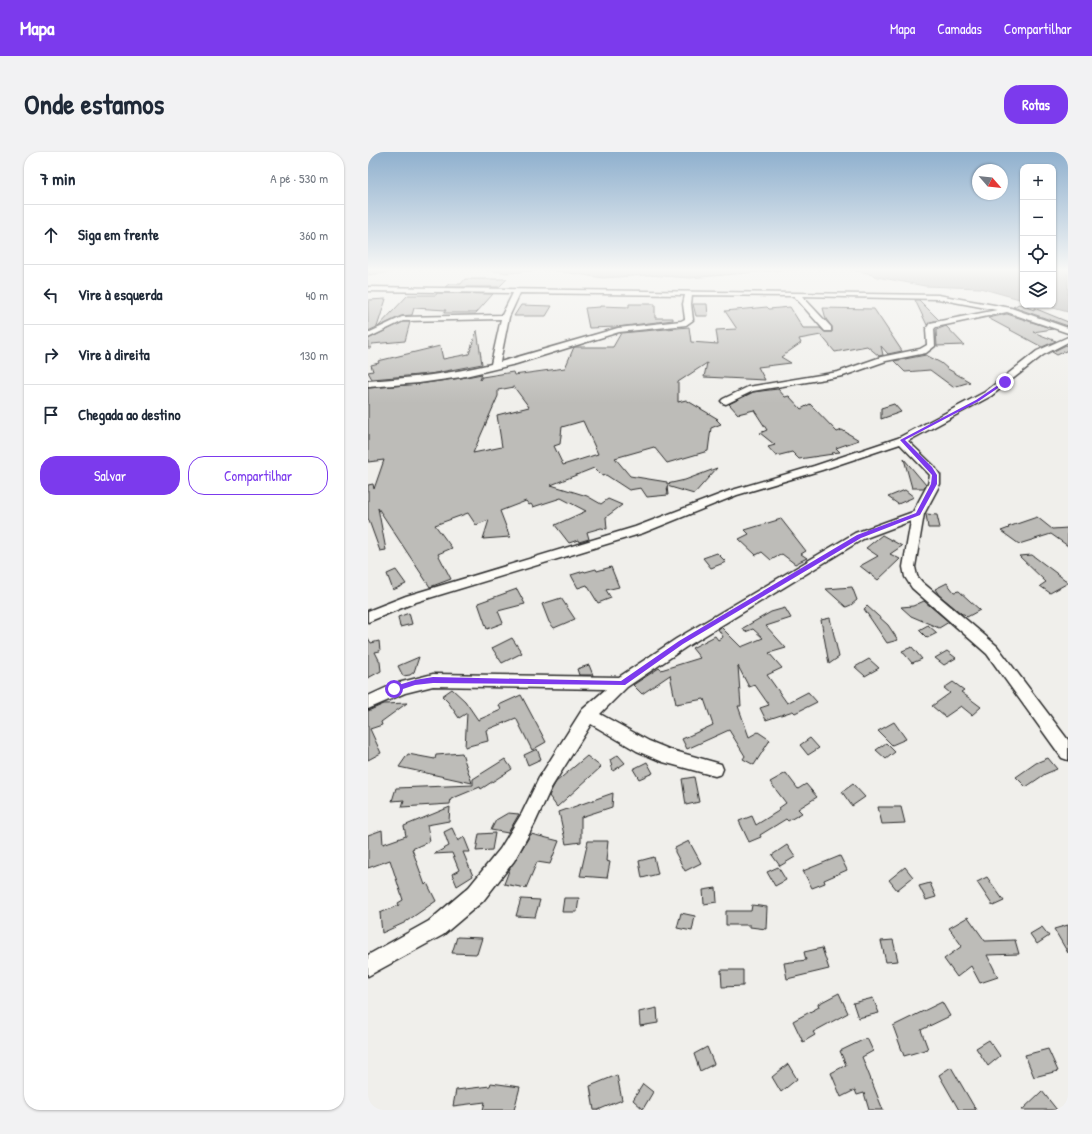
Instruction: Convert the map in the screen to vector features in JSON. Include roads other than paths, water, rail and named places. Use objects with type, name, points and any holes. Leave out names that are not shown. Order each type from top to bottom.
[{"type":"street","points":[[495,366],[507,314]]},
{"type":"street","points":[[368,384],[441,378],[520,360],[618,330],[686,322],[689,320],[688,314]]},
{"type":"street","points":[[814,314],[828,329]]},
{"type":"street","points":[[726,401],[751,389],[840,374],[884,359],[923,351],[931,346],[930,329],[933,325],[989,314]]},
{"type":"street","points":[[1019,314],[1068,331]]},
{"type":"street","points":[[368,336],[402,319],[505,317]]},
{"type":"street","points":[[368,617],[411,599],[639,530],[733,493],[818,468],[902,440],[988,394],[1040,353],[1068,339]]},
{"type":"street","points":[[902,440],[935,475],[934,484],[918,514],[910,567],[911,577],[917,585],[992,650],[1068,753]]},
{"type":"street","points":[[368,966],[436,928],[476,894],[507,855],[528,820],[545,783],[588,714],[622,683],[681,643],[859,536],[918,514]]},
{"type":"street","points":[[368,703],[394,689],[415,682],[433,680],[622,683]]},
{"type":"street","points":[[588,714],[643,746],[662,755],[715,769]]}]
